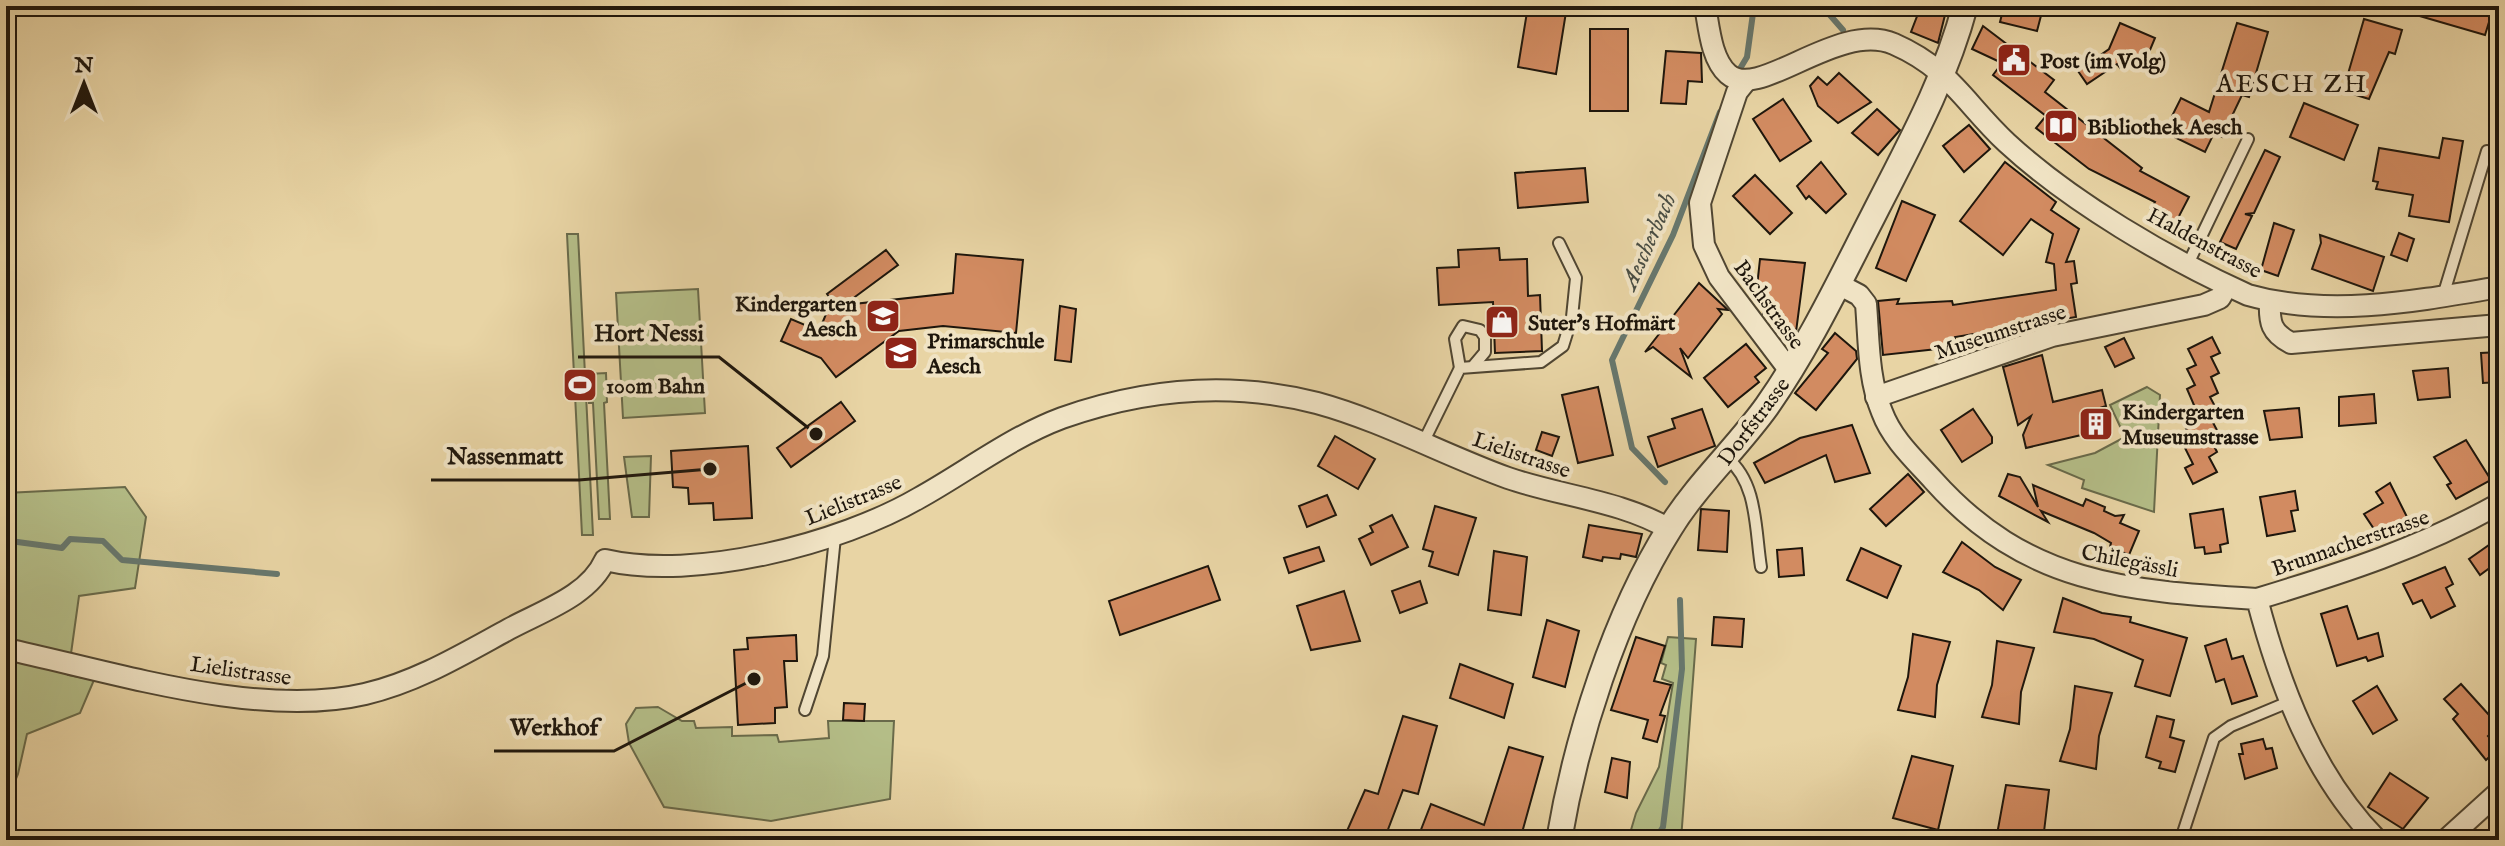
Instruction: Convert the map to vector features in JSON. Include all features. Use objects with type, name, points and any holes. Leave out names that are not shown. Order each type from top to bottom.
[{"type":"street","points":[[1705,6],[1713,48],[1737,78]]},
{"type":"street","name":"Dorfstrasse","points":[[1559,840],[1590,719],[1615,643],[1669,529],[1727,458],[1790,371],[1945,74],[1965,6]]},
{"type":"street","name":"Haldenstrasse","points":[[1737,78],[1763,78],[1829,47],[1869,38],[1892,43],[1945,74],[2006,142],[2075,198],[2227,286],[2270,302],[2331,308],[2499,287]]},
{"type":"street","name":"Bachstrasse","points":[[1737,78],[1737,92],[1700,203],[1704,245],[1719,277],[1790,371]]},
{"type":"street","name":"Chilegässli","points":[[1838,284],[1859,295],[1866,304],[1876,397],[1897,440],[1950,499],[1986,530],[2052,567],[2108,584],[2175,595],[2257,599]]},
{"type":"street","name":"Museumstrasse","points":[[1876,397],[2052,336],[2204,305],[2220,298],[2227,286]]},
{"type":"street","points":[[2270,302],[2269,319],[2274,331],[2291,343],[2499,325]]},
{"type":"street","name":"Lielistrasse","points":[[6,649],[231,697],[312,702],[365,694],[416,678],[588,586],[605,560],[636,567],[661,567],[760,555],[835,537],[916,500],[1058,420],[1143,396],[1201,390],[1253,392],[1316,403],[1508,478],[1641,516],[1669,529]]},
{"type":"street","name":"Brunnacherstrasse","points":[[2257,599],[2389,558],[2439,538],[2499,504]]},
{"type":"street","points":[[2257,599],[2300,725],[2338,796],[2377,840]]},
{"type":"street","points":[[2446,840],[2499,792]]},
{"type":"lane","points":[[2188,264],[2248,139]]},
{"type":"lane","points":[[2443,296],[2487,151]]},
{"type":"lane","points":[[1460,368],[1541,362],[1563,346],[1572,317],[1576,278],[1559,243]]},
{"type":"lane","points":[[1423,443],[1460,368],[1455,339],[1463,326],[1480,330],[1485,337],[1485,352],[1474,365]]},
{"type":"lane","points":[[1727,458],[1742,471],[1748,485],[1761,567]]},
{"type":"lane","points":[[805,710],[823,656],[835,537]]},
{"type":"lane","points":[[2181,839],[2214,738],[2231,726],[2291,701]]},
{"type":"green space","name":"100m Bahn","points":[[567,234],[578,234],[593,535],[582,535]]},
{"type":"green space","points":[[698,289],[705,413],[623,418],[616,293]]},
{"type":"green space","points":[[606,373],[607,402],[604,403],[610,519],[599,519],[593,403],[589,403],[588,374]]},
{"type":"green space","points":[[2147,387],[2160,395],[2154,512],[2082,488],[2084,480],[2048,465],[2095,453],[2125,437],[2110,405]]},
{"type":"green space","points":[[651,456],[649,517],[632,517],[624,457]]},
{"type":"green space","points":[[125,487],[146,517],[135,588],[79,596],[68,675],[94,680],[80,713],[27,734],[18,774],[6,803],[6,493]]},
{"type":"green space","points":[[1668,637],[1696,639],[1681,840],[1628,840],[1636,813],[1659,767],[1673,683],[1662,679],[1666,665],[1661,663]]},
{"type":"green space","points":[[658,707],[682,721],[694,721],[696,728],[732,727],[732,736],[777,735],[779,742],[829,738],[828,721],[894,721],[890,799],[771,821],[664,807],[629,743],[626,724],[636,708]]},
{"type":"building","points":[[1528,6],[1567,6],[1556,74],[1518,67]]},
{"type":"building","points":[[1921,6],[1945,15],[1938,43],[1911,32]]},
{"type":"building","points":[[2004,6],[2043,8],[2037,31],[2000,22]]},
{"type":"building","points":[[2400,6],[2494,6],[2485,35],[2399,10]]},
{"type":"building","points":[[2364,19],[2402,30],[2395,54],[2389,52],[2369,99],[2343,91]]},
{"type":"building","points":[[2120,23],[2155,38],[2145,62],[2133,60],[2120,68],[2117,64],[2087,84],[2078,71],[2109,49]]},
{"type":"building","points":[[2237,23],[2268,32],[2249,97],[2242,95],[2222,137],[2214,133],[2205,152],[2164,132],[2181,98],[2209,112]]},
{"type":"building","points":[[1983,26],[2054,80],[2045,92],[2142,168],[2140,171],[2189,197],[2176,222],[2151,209],[2155,202],[2089,169],[2036,128],[2046,116],[1993,75],[2002,63],[1972,49]]},
{"type":"building","points":[[1590,29],[1628,29],[1628,111],[1590,111]]},
{"type":"building","points":[[1666,51],[1701,53],[1702,82],[1688,81],[1686,104],[1661,103]]},
{"type":"building","points":[[1839,73],[1871,102],[1838,123],[1818,106],[1810,86],[1818,77],[1827,85]]},
{"type":"building","points":[[1783,99],[1811,141],[1780,161],[1753,119]]},
{"type":"building","points":[[2304,103],[2358,125],[2344,160],[2290,137]]},
{"type":"building","points":[[1877,109],[1900,130],[1878,155],[1852,133]]},
{"type":"building","points":[[1969,125],[1990,149],[1964,172],[1943,146]]},
{"type":"building","points":[[2443,138],[2463,141],[2449,222],[2409,216],[2413,195],[2376,189],[2378,182],[2373,181],[2379,148],[2439,158]]},
{"type":"building","points":[[2265,150],[2280,157],[2254,213],[2245,214],[2252,216],[2236,249],[2220,242]]},
{"type":"building","points":[[1821,162],[1846,194],[1826,213],[1809,196],[1806,199],[1797,186]]},
{"type":"building","points":[[2005,162],[2056,202],[2051,210],[2079,229],[2066,262],[2074,261],[2077,283],[2071,284],[2076,317],[1955,337],[1955,347],[1883,355],[1878,301],[1899,299],[1897,304],[1952,301],[1953,305],[2056,290],[2054,264],[2046,262],[2053,234],[2031,219],[2003,255],[1960,221]]},
{"type":"building","points":[[1585,168],[1588,202],[1518,208],[1515,173]]},
{"type":"building","points":[[1755,175],[1792,213],[1770,234],[1733,196]]},
{"type":"building","points":[[1902,201],[1935,215],[1906,281],[1876,268]]},
{"type":"building","points":[[2274,223],[2294,230],[2278,276],[2261,270]]},
{"type":"building","points":[[2399,233],[2414,239],[2407,261],[2391,255]]},
{"type":"building","points":[[2320,235],[2384,257],[2373,291],[2312,269],[2321,243]]},
{"type":"building","points":[[1499,248],[1500,260],[1527,259],[1528,296],[1540,295],[1542,351],[1495,353],[1493,302],[1439,305],[1437,268],[1459,267],[1458,250]]},
{"type":"building","points":[[886,250],[898,265],[844,305],[953,293],[956,254],[1023,260],[1016,333],[943,326],[899,331],[836,377],[821,358],[781,341],[791,319],[819,331],[829,307],[836,306],[827,294]]},
{"type":"building","points":[[1760,259],[1805,263],[1796,332],[1775,330],[1776,316],[1763,314],[1765,297],[1756,296]]},
{"type":"building","points":[[1699,283],[1728,310],[1718,309],[1722,314],[1688,358],[1680,348],[1691,377],[1653,347],[1645,352]]},
{"type":"building","points":[[1060,306],[1076,309],[1071,362],[1055,360]]},
{"type":"building","points":[[1835,333],[1856,351],[1857,359],[1816,410],[1795,393],[1828,353],[1822,349]]},
{"type":"building","points":[[2212,337],[2220,353],[2211,357],[2219,373],[2211,377],[2218,393],[2210,397],[2218,412],[2210,417],[2218,432],[2209,436],[2217,452],[2209,457],[2217,472],[2193,484],[2185,468],[2193,464],[2185,448],[2194,444],[2186,429],[2194,424],[2186,409],[2194,405],[2187,389],[2195,385],[2187,369],[2196,365],[2188,349]]},
{"type":"building","points":[[2124,338],[2134,358],[2115,367],[2105,347]]},
{"type":"building","points":[[1746,344],[1766,368],[1755,377],[1759,382],[1728,407],[1704,378]]},
{"type":"building","points":[[2499,352],[2499,382],[2483,383],[2481,353]]},
{"type":"building","points":[[2042,355],[2053,402],[2102,390],[2106,406],[2100,408],[2107,434],[2091,437],[2090,433],[2026,448],[2023,435],[2031,416],[2018,425],[2003,367]]},
{"type":"building","points":[[2448,368],[2450,397],[2418,400],[2413,371]]},
{"type":"building","points":[[1598,387],[1613,455],[1578,463],[1562,395]]},
{"type":"building","points":[[2374,394],[2376,423],[2339,426],[2339,397]]},
{"type":"building","points":[[841,402],[855,421],[791,467],[777,448]]},
{"type":"building","points":[[2299,408],[2302,437],[2270,440],[2264,411]]},
{"type":"building","points":[[1702,409],[1715,446],[1658,467],[1648,437],[1675,428],[1672,419]]},
{"type":"building","points":[[1973,409],[1992,437],[1992,443],[1962,462],[1941,430]]},
{"type":"building","points":[[1852,425],[1870,473],[1835,482],[1826,455],[1765,483],[1754,463],[1800,438]]},
{"type":"building","points":[[1542,432],[1559,437],[1552,456],[1536,450]]},
{"type":"building","points":[[1335,436],[1375,459],[1358,489],[1318,466]]},
{"type":"building","points":[[2466,440],[2491,480],[2456,499],[2447,485],[2451,483],[2434,457]]},
{"type":"building","points":[[748,446],[752,518],[714,520],[713,503],[689,504],[688,488],[673,487],[671,451]]},
{"type":"building","points":[[1908,474],[1924,492],[1886,526],[1870,509]]},
{"type":"building","points":[[2008,474],[2020,477],[2038,507],[2033,485],[2083,506],[2086,499],[2105,507],[2104,511],[2115,516],[2124,515],[2120,523],[2139,531],[2129,555],[2110,547],[2111,543],[2094,533],[2041,511],[2048,522],[1999,496]]},
{"type":"building","points":[[2390,483],[2409,521],[2376,532],[2364,514],[2383,503],[2376,492]]},
{"type":"building","points":[[2295,491],[2298,510],[2291,511],[2295,531],[2267,536],[2260,497]]},
{"type":"building","points":[[1327,495],[1336,515],[1307,527],[1299,506]]},
{"type":"building","points":[[1435,506],[1476,518],[1458,575],[1429,566],[1433,552],[1423,549]]},
{"type":"building","points":[[1701,509],[1729,511],[1727,552],[1698,550]]},
{"type":"building","points":[[2223,509],[2228,543],[2220,545],[2221,552],[2205,554],[2204,547],[2195,548],[2190,514]]},
{"type":"building","points":[[1392,515],[1408,547],[1371,565],[1359,539],[1373,532],[1370,526]]},
{"type":"building","points":[[1589,525],[1642,534],[1636,557],[1621,554],[1620,559],[1603,557],[1602,561],[1583,557]]},
{"type":"building","points":[[2499,538],[2499,561],[2480,575],[2469,559]]},
{"type":"building","points":[[1962,542],[1995,567],[2021,580],[2003,610],[1979,590],[1943,572]]},
{"type":"building","points":[[1319,547],[1324,561],[1289,573],[1284,558]]},
{"type":"building","points":[[1802,548],[1804,575],[1779,577],[1777,550]]},
{"type":"building","points":[[1861,548],[1901,566],[1887,598],[1847,580]]},
{"type":"building","points":[[1494,551],[1527,557],[1521,615],[1488,610]]},
{"type":"building","points":[[1208,566],[1220,600],[1120,635],[1109,601]]},
{"type":"building","points":[[2445,567],[2453,584],[2446,588],[2455,606],[2431,618],[2422,600],[2413,604],[2403,584]]},
{"type":"building","points":[[1420,581],[1427,603],[1400,613],[1392,591]]},
{"type":"building","points":[[1344,591],[1360,641],[1311,650],[1297,606]]},
{"type":"building","points":[[2063,598],[2102,613],[2131,617],[2130,622],[2187,638],[2170,696],[2135,686],[2143,660],[2094,639],[2054,632]]},
{"type":"building","points":[[2347,606],[2358,639],[2378,633],[2383,656],[2368,661],[2366,657],[2337,666],[2321,614]]},
{"type":"building","points":[[1714,617],[1744,619],[1742,647],[1712,645]]},
{"type":"building","points":[[1547,620],[1579,631],[1565,687],[1533,677]]},
{"type":"building","points":[[1913,634],[1950,642],[1937,685],[1935,717],[1898,710],[1908,677]]},
{"type":"building","points":[[796,635],[797,661],[784,661],[787,707],[775,708],[775,723],[738,725],[734,650],[748,649],[747,638]]},
{"type":"building","points":[[1636,637],[1665,646],[1654,681],[1671,685],[1660,715],[1665,716],[1657,742],[1643,738],[1648,720],[1611,710]]},
{"type":"building","points":[[2226,639],[2232,659],[2243,656],[2257,696],[2232,704],[2224,679],[2216,682],[2205,646]]},
{"type":"building","points":[[1997,641],[2034,648],[2021,692],[2019,724],[1982,717],[1992,685]]},
{"type":"building","points":[[1460,664],[1513,684],[1504,718],[1450,698]]},
{"type":"building","points":[[2461,684],[2499,726],[2488,736],[2499,748],[2486,760],[2453,719],[2458,714],[2444,699]]},
{"type":"building","points":[[2075,686],[2112,693],[2099,736],[2096,769],[2060,761],[2070,729]]},
{"type":"building","points":[[2377,686],[2397,720],[2373,734],[2353,701]]},
{"type":"building","points":[[844,703],[865,704],[864,721],[843,720]]},
{"type":"building","points":[[1403,716],[1437,726],[1418,794],[1403,790],[1384,840],[1343,840],[1365,790],[1378,794]]},
{"type":"building","points":[[2157,716],[2174,720],[2170,737],[2184,741],[2175,772],[2159,768],[2161,762],[2146,757]]},
{"type":"building","points":[[2263,739],[2266,749],[2272,748],[2277,768],[2245,779],[2239,754],[2243,754],[2241,744]]},
{"type":"building","points":[[1509,747],[1543,757],[1520,840],[1417,840],[1431,804],[1484,825]]},
{"type":"building","points":[[1912,756],[1953,766],[1938,830],[1893,818]]},
{"type":"building","points":[[1612,758],[1630,762],[1627,798],[1605,792]]},
{"type":"building","points":[[2390,773],[2428,798],[2403,829],[2368,807]]},
{"type":"building","points":[[2006,785],[2049,790],[2043,840],[1996,840]]},
{"type":"waterway","name":"Aescherbach","points":[[1738,72],[1747,57],[1754,6]]},
{"type":"waterway","points":[[1812,6],[1829,14],[1843,30]]},
{"type":"waterway","name":"Aescherbach","points":[[1665,482],[1632,448],[1612,360],[1673,235],[1720,112]]},
{"type":"waterway","points":[[6,546],[10,541],[62,548],[70,539],[103,541],[122,560],[277,574]]},
{"type":"waterway","name":"Aescherbach","points":[[1655,840],[1663,827],[1682,669],[1680,600]]},
{"type":"place","name":"Post (im Volg)","points":[[2014,60]]},
{"type":"place","name":"Bibliothek Aesch","points":[[2061,126]]},
{"type":"place","name":"Kindergarten Aesch","points":[[883,316]]},
{"type":"place","name":"Suter's Hofmärt","points":[[1502,322]]},
{"type":"place","name":"Primarschule Aesch","points":[[901,353]]},
{"type":"place","name":"100m Bahn","points":[[580,385]]},
{"type":"place","name":"Kindergarten Museumstrasse","points":[[2096,424]]},
{"type":"place","name":"Hort Nessi","points":[[816,434]]},
{"type":"place","name":"Nassenmatt","points":[[710,469]]},
{"type":"place","name":"Werkhof","points":[[754,679]]},
{"type":"district","name":"AESCH ZH","points":[[2292,83]]}]
